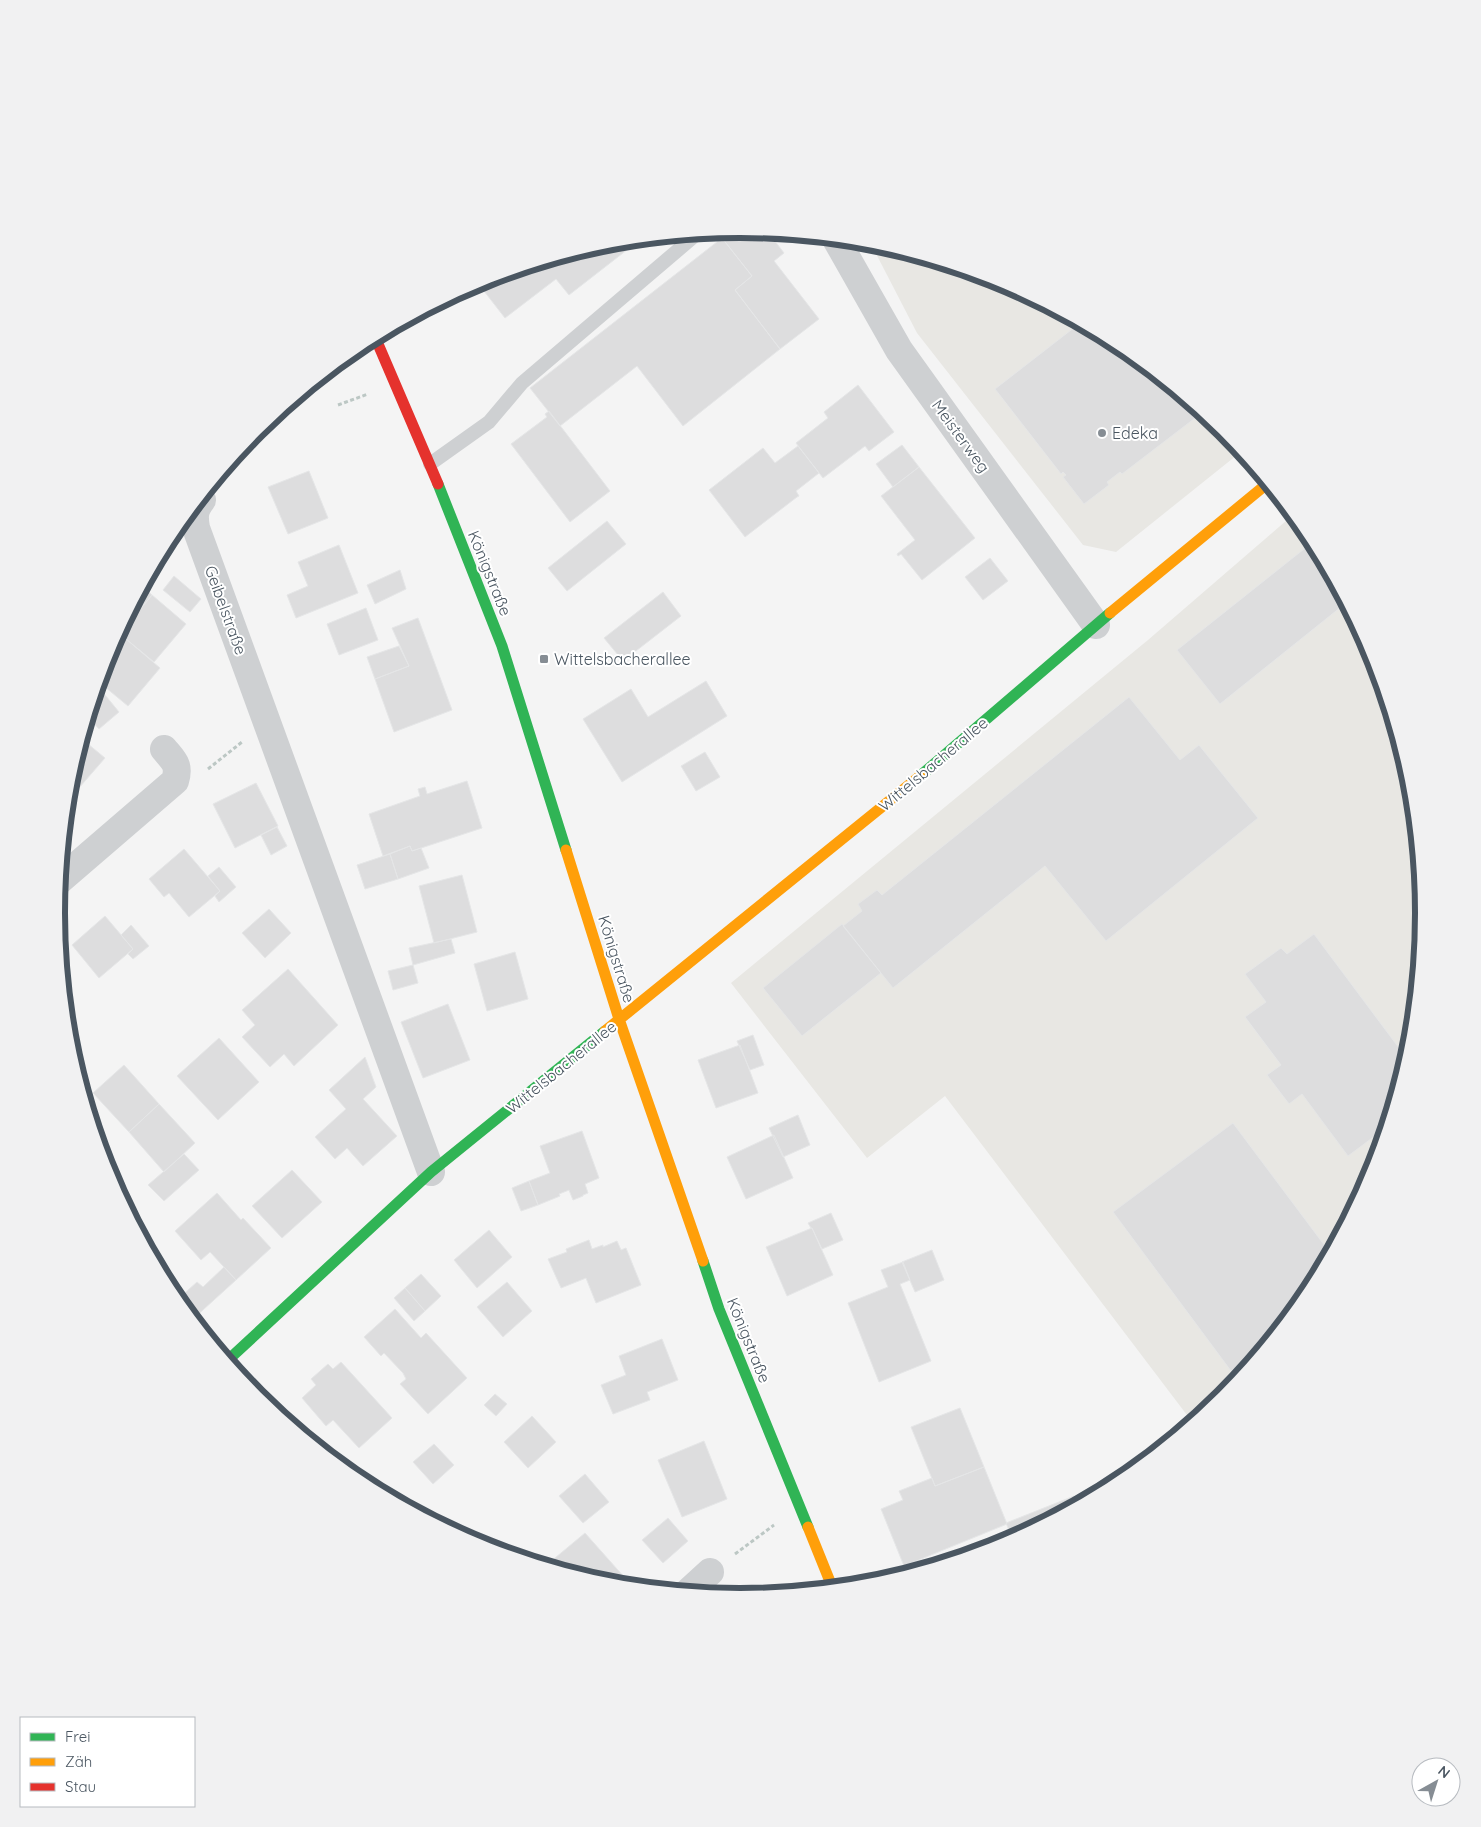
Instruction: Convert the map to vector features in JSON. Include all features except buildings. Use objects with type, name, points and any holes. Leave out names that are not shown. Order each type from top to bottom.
[{"type":"street","name":"Meisterweg","points":[[840,246],[899,350],[1096,626]]},
{"type":"street","name":"Königstraße","points":[[378,344],[430,464],[454,529],[502,646],[618,1019],[719,1309],[831,1583]]},
{"type":"street","name":"Wittelsbacherallee","points":[[231,1357],[431,1172],[925,772],[1263,487]]},
{"type":"street","name":"Geibelstraße","points":[[194,517],[196,528],[266,722]]},
{"type":"street","points":[[266,722],[431,1172]]},
{"type":"street","points":[[66,875],[175,781],[178,772],[176,764],[164,749]]},
{"type":"street","points":[[693,1588],[710,1572]]},
{"type":"lane","points":[[430,464],[489,422],[522,383],[690,240]]},
{"type":"path","points":[[175,781],[192,779],[212,767],[266,722]]},
{"type":"path","points":[[710,1572],[800,1506]]},
{"type":"shaded area","points":[[875,252],[915,261],[999,289],[1078,328],[1152,378],[1186,406],[1236,456],[1116,552],[1083,545],[917,333]]},
{"type":"shaded area","points":[[1288,519],[1326,576],[1365,655],[1380,696],[1403,782],[1415,869],[1415,958],[1403,1045],[1393,1088],[1365,1172],[1326,1251],[1302,1289],[1248,1359],[1189,1418],[945,1096],[867,1158],[731,983],[1148,640]]},
{"type":"traffic: fast","points":[[438,484],[502,646],[566,850]]},
{"type":"traffic: fast","points":[[920,776],[1110,613]]},
{"type":"traffic: fast","points":[[231,1357],[431,1172],[605,1031]]},
{"type":"traffic: fast","points":[[703,1261],[719,1309],[808,1527]]},
{"type":"traffic: slow","points":[[1110,613],[1263,487]]},
{"type":"traffic: slow","points":[[605,1031],[920,776]]},
{"type":"traffic: slow","points":[[566,850],[619,1019],[703,1261]]},
{"type":"traffic: slow","points":[[808,1527],[830,1583]]},
{"type":"traffic: jam","points":[[378,344],[438,484]]},
{"type":"place","name":"Edeka","points":[[1102,433]]},
{"type":"place","name":"Wittelsbacherallee","points":[[544,659]]}]
